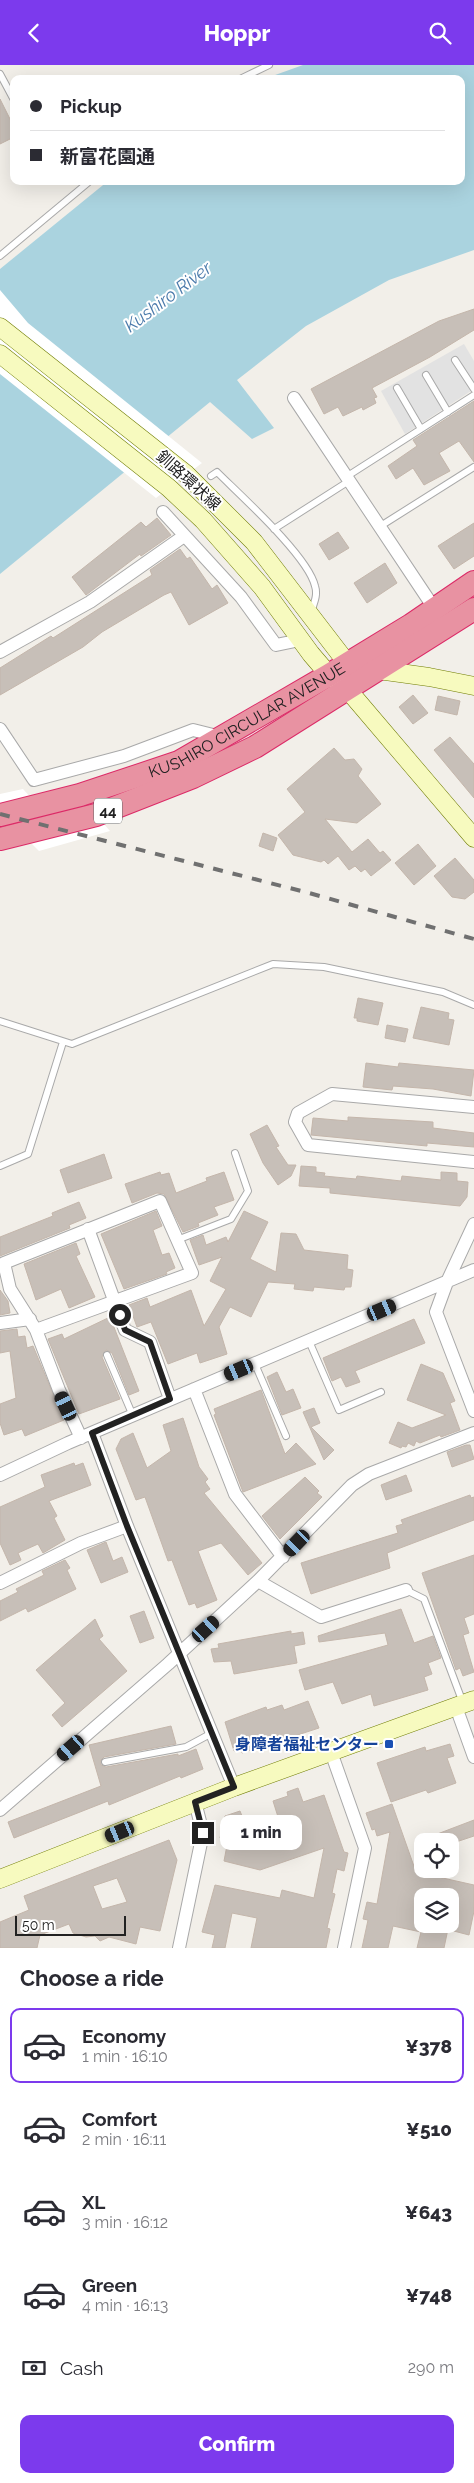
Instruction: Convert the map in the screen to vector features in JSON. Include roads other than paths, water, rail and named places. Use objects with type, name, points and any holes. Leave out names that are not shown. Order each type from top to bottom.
[{"type":"highway","name":"KUSHIRO CIRCULAR AVENUE","points":[[0,815],[129,781],[179,762],[338,669],[474,582]]},
{"type":"highway","name":"KUSHIRO CIRCULAR AVENUE","points":[[0,839],[96,815],[193,777],[255,747],[348,691],[474,609]]},
{"type":"street","name":"釧路環状線","points":[[2,327],[186,474],[254,542],[310,614],[338,669]]},
{"type":"street","name":"釧路環状線","points":[[0,354],[169,488],[203,520],[262,587],[300,640],[338,669]]},
{"type":"street","points":[[294,398],[434,609]]},
{"type":"street","points":[[165,511],[184,535],[242,597],[276,645],[300,640]]},
{"type":"street","points":[[0,652],[90,602],[184,535]]},
{"type":"street","points":[[474,687],[429,677],[338,669],[348,691],[474,838]]},
{"type":"street","points":[[0,729],[34,780],[124,756],[193,730],[223,738]]},
{"type":"street","points":[[474,1107],[332,1094],[298,1113],[295,1122],[308,1145],[474,1162]]},
{"type":"street","points":[[0,1323],[33,1324],[115,1301],[192,1273],[160,1201],[4,1263],[10,1289],[33,1324],[59,1390],[87,1435],[127,1526],[234,1787]]},
{"type":"street","points":[[474,1223],[447,1282],[436,1312],[474,1411]]},
{"type":"street","points":[[88,1229],[125,1330],[150,1342],[170,1399]]},
{"type":"street","points":[[0,1475],[170,1399],[474,1270]]},
{"type":"street","points":[[194,1389],[234,1494],[283,1557]]},
{"type":"street","points":[[0,1809],[180,1652],[258,1581],[352,1485],[368,1474],[474,1433]]},
{"type":"street","points":[[0,1583],[81,1543],[127,1526]]},
{"type":"street","points":[[258,1581],[321,1617],[406,1590]]},
{"type":"street","points":[[0,1879],[234,1787],[464,1704],[474,1757]]},
{"type":"street","points":[[331,1752],[365,1848],[344,1948]]},
{"type":"street","points":[[179,1948],[203,1833],[195,1802]]},
{"type":"lane","points":[[248,75],[269,65]]},
{"type":"lane","points":[[0,74],[10,93]]},
{"type":"lane","points":[[0,255],[85,185]]},
{"type":"lane","points":[[455,360],[474,389]]},
{"type":"lane","points":[[426,375],[448,411]]},
{"type":"lane","points":[[397,388],[421,429]]},
{"type":"lane","points":[[274,529],[474,395]]},
{"type":"lane","points":[[379,527],[474,467]]},
{"type":"lane","points":[[211,476],[217,472],[274,529],[309,570],[316,586],[316,597],[310,614]]},
{"type":"lane","points":[[0,1021],[72,1045],[273,964],[333,969],[443,992],[474,1005]]},
{"type":"lane","points":[[0,1166],[28,1154],[63,1042]]},
{"type":"lane","points":[[177,1240],[231,1219],[248,1191],[235,1153]]},
{"type":"lane","points":[[309,1341],[339,1410],[381,1392]]},
{"type":"lane","points":[[107,1355],[133,1416]]},
{"type":"lane","points":[[254,1364],[286,1436]]},
{"type":"lane","points":[[406,1590],[424,1599],[464,1704]]},
{"type":"lane","points":[[105,1762],[186,1747],[212,1733]]},
{"type":"water","name":"Kushiro River","points":[[303,65],[474,65],[474,250],[389,280],[306,326],[237,380],[274,428],[252,439],[210,402],[0,574],[0,269],[103,185],[465,185],[465,75],[275,75]]},
{"type":"railway","points":[[0,814],[309,893],[474,939]]},
{"type":"place","name":"身障者福祉センター","points":[[389,1744]]}]
